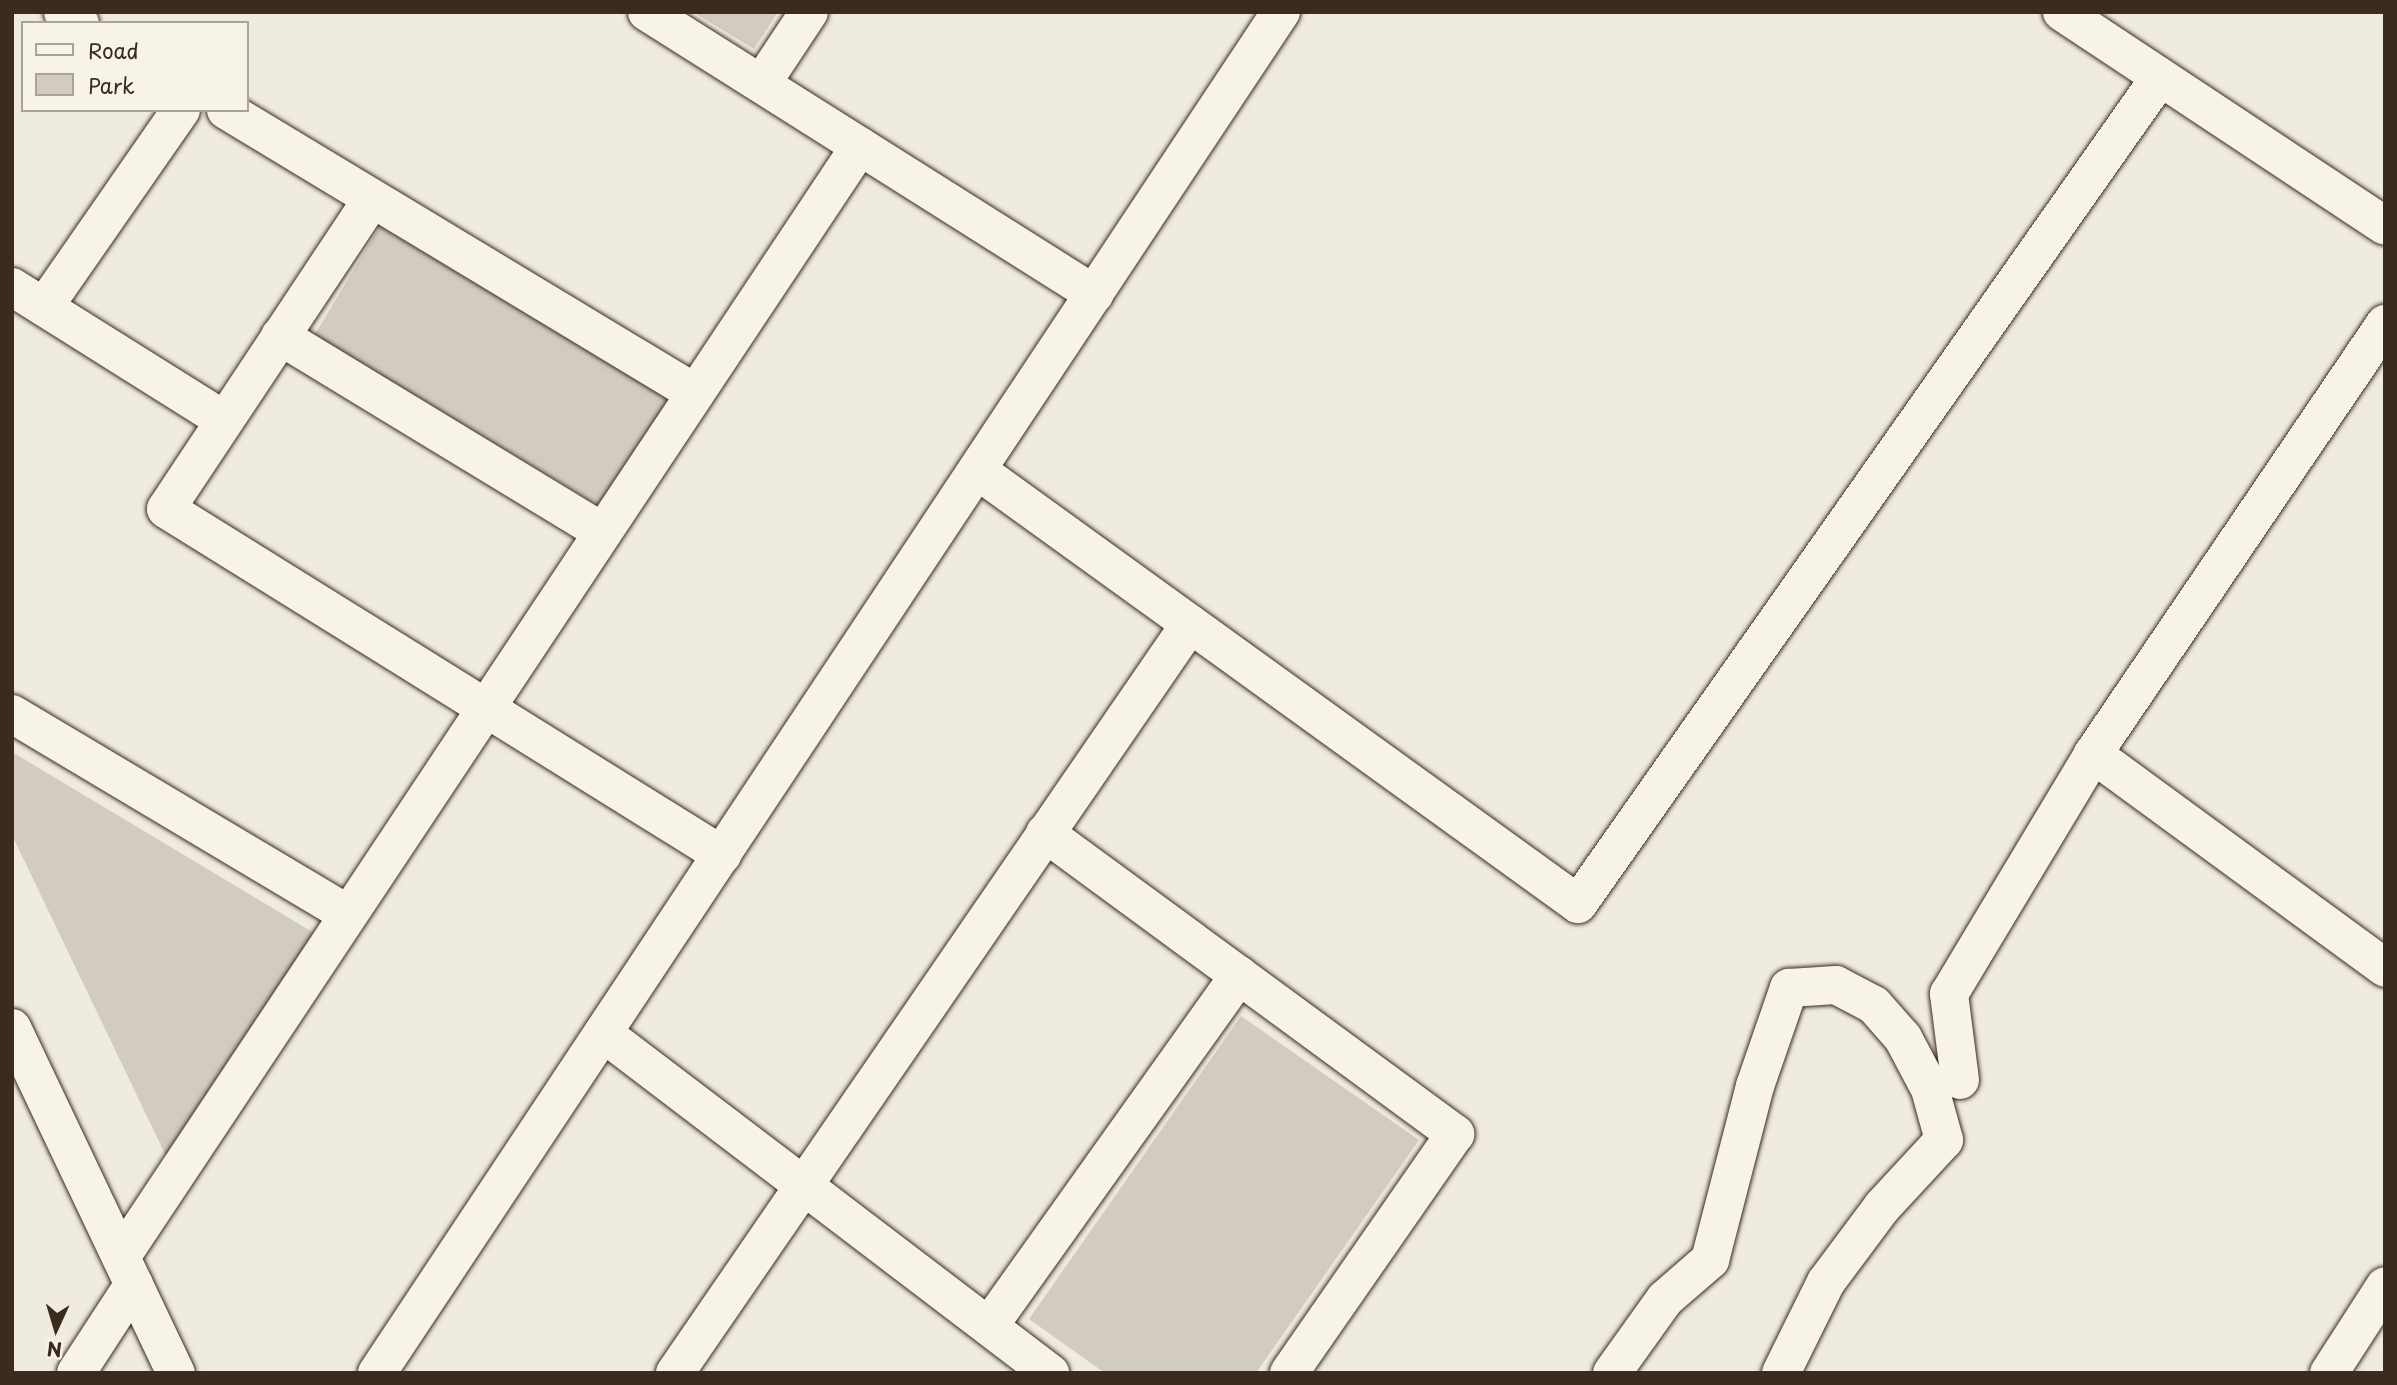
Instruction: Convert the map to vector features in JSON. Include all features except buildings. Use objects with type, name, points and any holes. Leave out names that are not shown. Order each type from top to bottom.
[{"type":"street","points":[[648,12],[1094,295]]},
{"type":"street","points":[[762,83],[809,12]]},
{"type":"street","points":[[377,1373],[1281,12]]},
{"type":"street","points":[[2062,12],[2385,226]]},
{"type":"street","points":[[977,470],[1578,904],[2160,77]]},
{"type":"street","points":[[179,112],[28,297],[225,420]]},
{"type":"street","points":[[229,112],[695,393]]},
{"type":"street","points":[[76,1373],[127,1270],[348,914],[860,146]]},
{"type":"street","points":[[372,199],[166,509],[722,855]]},
{"type":"street","points":[[1959,1080],[1949,994],[2093,754],[2385,324]]},
{"type":"street","points":[[281,335],[602,533]]},
{"type":"street","points":[[675,1373],[1189,624]]},
{"type":"street","points":[[12,714],[348,914]]},
{"type":"street","points":[[2093,754],[2385,968]]},
{"type":"street","points":[[1045,833],[1455,1134],[1289,1373]]},
{"type":"street","points":[[989,1326],[1239,975]]},
{"type":"street","points":[[1612,1373],[1665,1299],[1710,1260],[1755,1086],[1789,988],[1836,985],[1874,1005],[1890,1020],[1908,1046],[1930,1089],[1944,1140],[1882,1208],[1826,1282],[1781,1373]]},
{"type":"street","points":[[12,1028],[127,1270],[161,1364]]},
{"type":"street","points":[[1908,1046],[1953,1031]]},
{"type":"street","points":[[603,1033],[1050,1373]]},
{"type":"street","points":[[2329,1373],[2385,1286]]},
{"type":"green space","points":[[693,12],[778,12],[754,49]]},
{"type":"green space","points":[[380,226],[671,401],[606,510],[315,335]]},
{"type":"green space","points":[[12,752],[319,936],[166,1156],[12,835]]},
{"type":"green space","points":[[1241,1016],[1419,1140],[1256,1373],[1105,1373],[1029,1319]]}]
